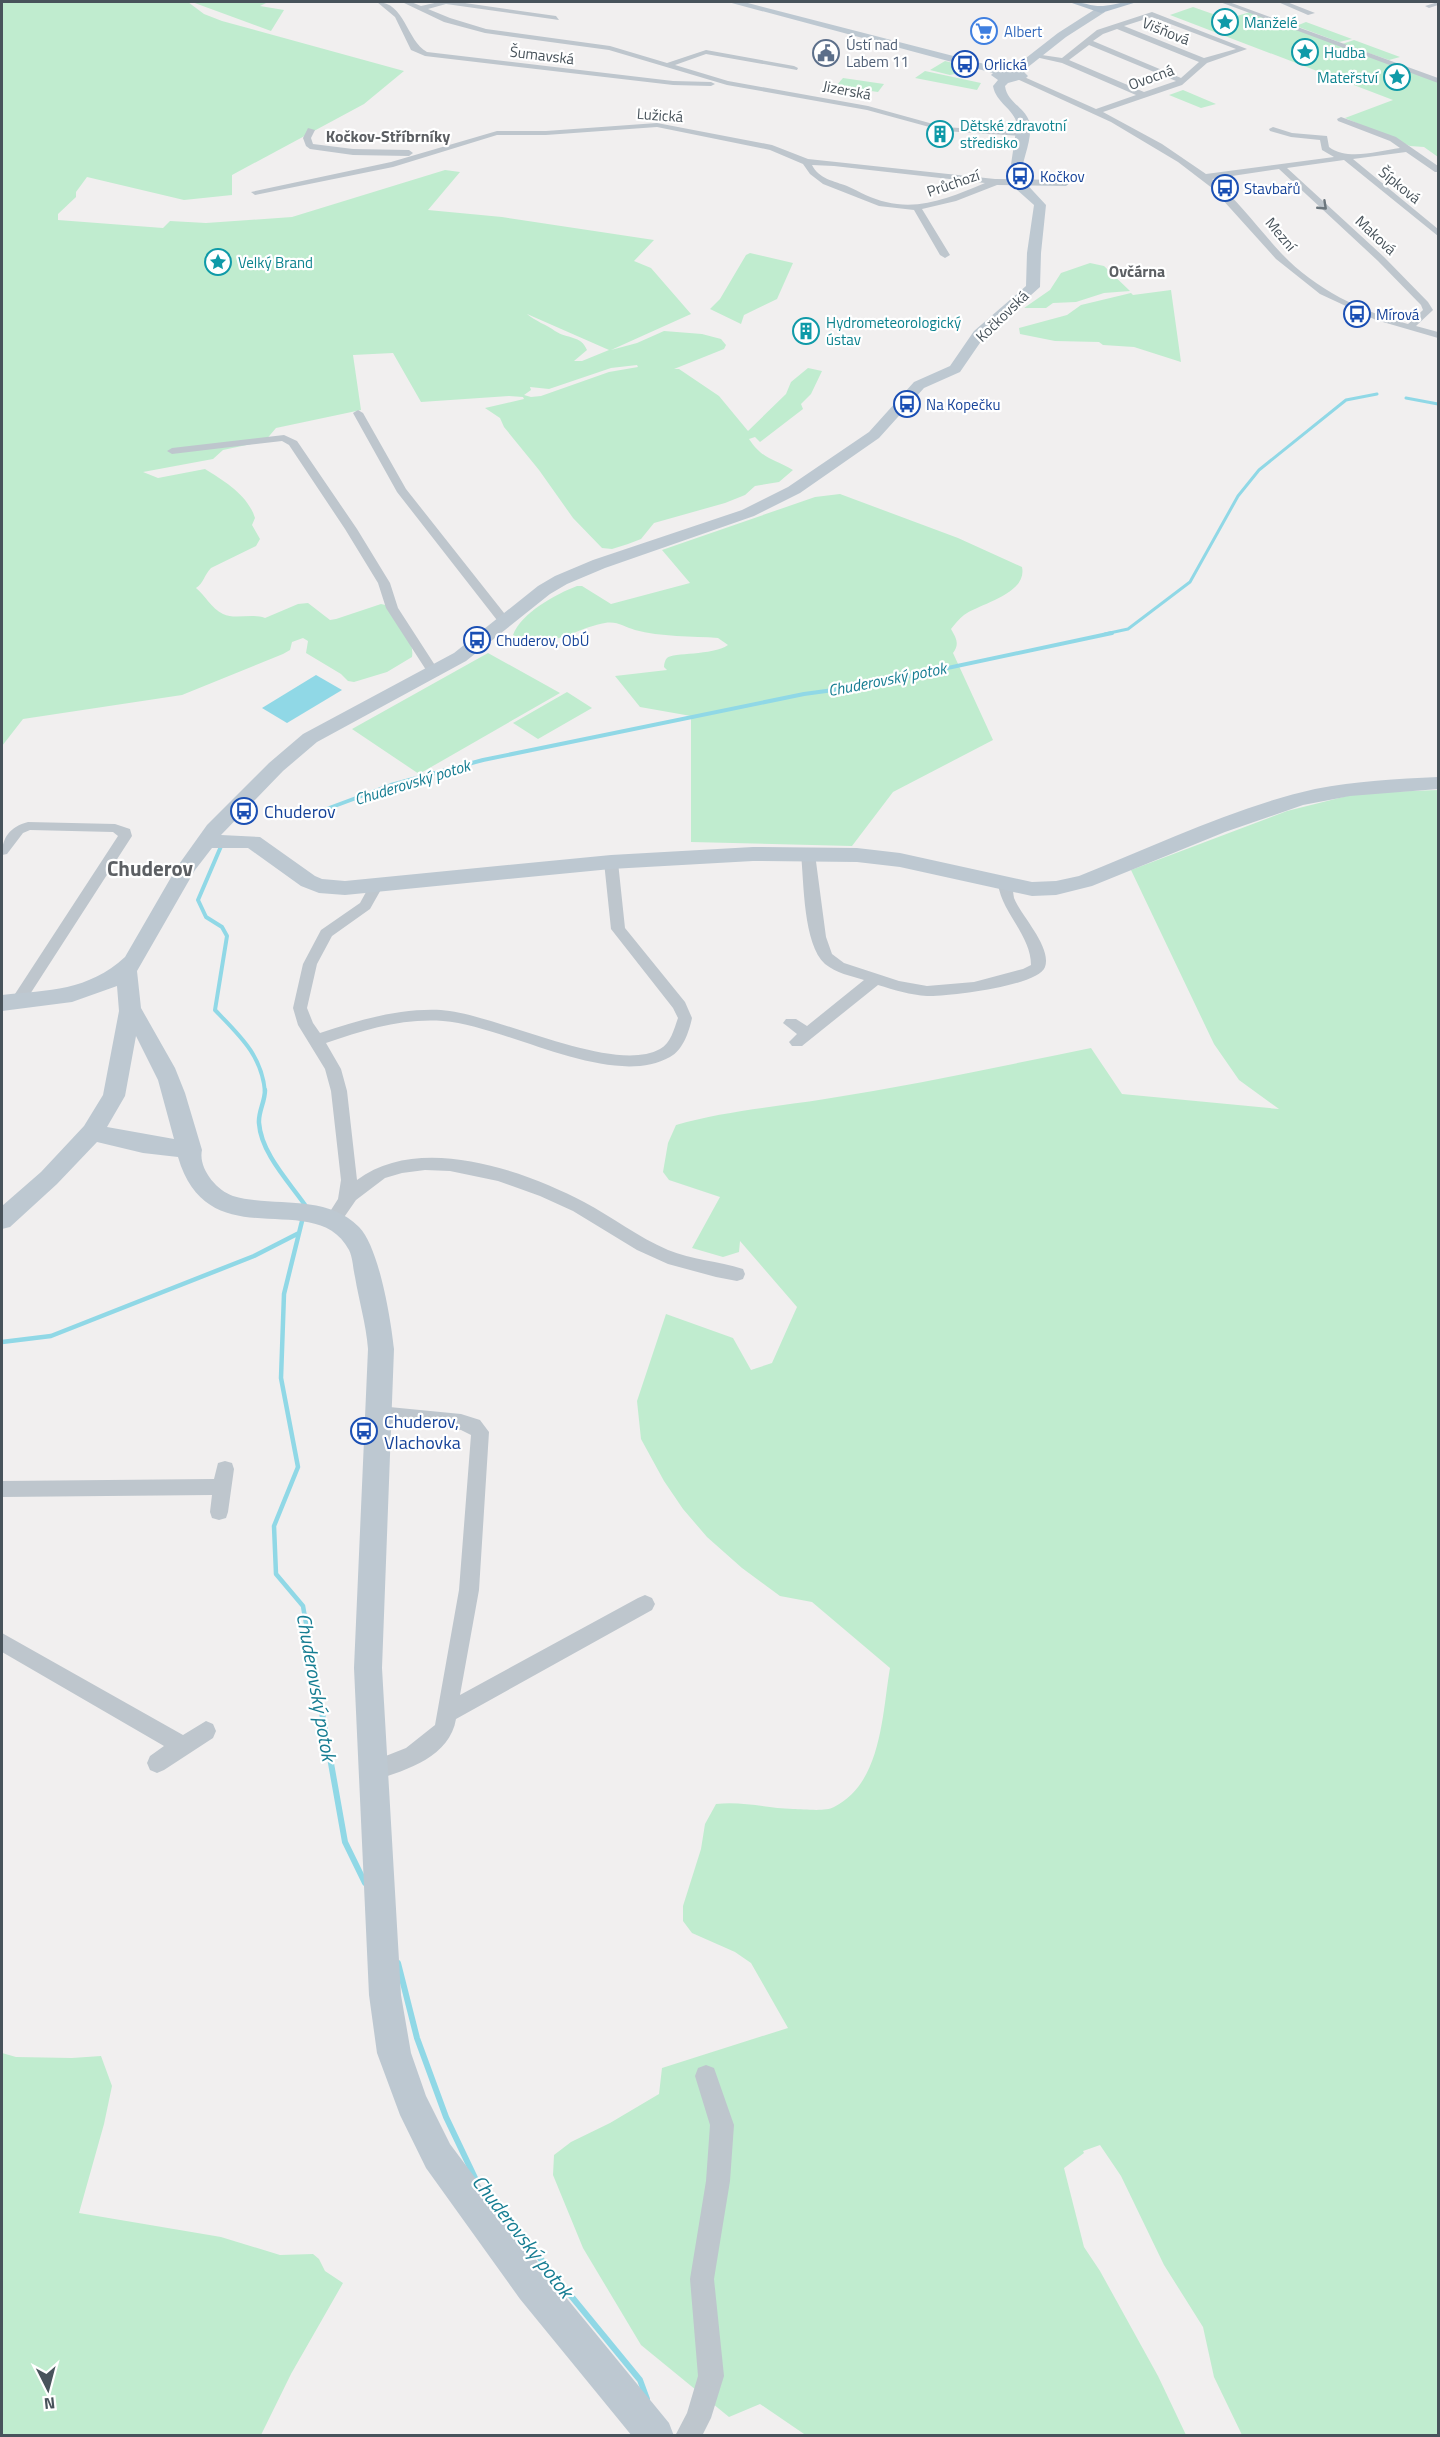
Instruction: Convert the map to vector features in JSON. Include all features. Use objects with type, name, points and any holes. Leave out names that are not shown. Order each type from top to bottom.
[{"type":"main road","points":[[1075,2],[1101,10],[1131,2]]},
{"type":"main road","points":[[1101,10],[1115,2]]},
{"type":"street","name":"Šumavská","points":[[380,2],[398,16],[414,48],[425,54],[673,83],[727,82]]},
{"type":"street","name":"Jizerská","points":[[406,2],[447,20],[485,31],[610,48],[727,82],[868,108],[944,129],[1022,134]]},
{"type":"street","points":[[422,8],[446,2],[556,18]]},
{"type":"street","points":[[733,2],[1010,75]]},
{"type":"street","points":[[1224,2],[1438,81]]},
{"type":"street","points":[[1282,2],[1311,13]]},
{"type":"street","points":[[1429,6],[1438,3]]},
{"type":"street","points":[[1018,183],[1015,177],[1020,155],[1023,120],[1000,93],[999,86],[1035,56],[1101,10]]},
{"type":"street","name":"Ovocná","points":[[1097,111],[1182,81],[1204,61],[1243,49],[1152,14],[1117,26]]},
{"type":"street","points":[[1064,61],[1100,32],[1117,26]]},
{"type":"street","name":"Višňová","points":[[1117,26],[1204,61]]},
{"type":"street","points":[[1088,42],[1182,81]]},
{"type":"street","points":[[668,65],[706,52],[794,68]]},
{"type":"street","points":[[1035,56],[1064,61],[1143,96]]},
{"type":"street","name":"Mezní","points":[[1010,75],[1097,111],[1156,143],[1205,177],[1231,200],[1299,275],[1349,305],[1409,328],[1438,335]]},
{"type":"street","points":[[1341,119],[1393,139],[1438,170]]},
{"type":"street","name":"Lužická","points":[[255,192],[370,170],[497,133],[546,133],[657,125],[757,144],[807,162],[893,169],[995,182],[1066,183]]},
{"type":"street","points":[[1273,129],[1288,135],[1324,138],[1325,148],[1345,158]]},
{"type":"street","points":[[311,130],[307,138],[310,146],[387,154],[430,152]]},
{"type":"street","points":[[1205,177],[1408,149]]},
{"type":"street","name":"Šípková","points":[[1345,158],[1437,232]]},
{"type":"street","name":"Průchozí","points":[[807,162],[809,169],[818,178],[884,205],[917,208],[944,203],[995,182]]},
{"type":"street","name":"Maková","points":[[1281,166],[1381,259],[1425,304],[1428,310],[1425,315],[1409,328]]},
{"type":"street","name":"Kočkovská","points":[[126,970],[133,962],[187,867],[236,838],[230,814],[288,755],[310,738],[435,673],[472,649],[504,621],[544,590],[561,580],[599,564],[748,513],[781,497],[874,435],[919,385],[955,369],[980,334],[1033,286],[1034,253],[1040,205],[1018,183]]},
{"type":"street","points":[[917,208],[945,255]]},
{"type":"street","points":[[358,413],[401,490],[504,621]]},
{"type":"street","points":[[172,451],[284,438],[293,443],[351,529],[384,583],[392,608],[435,673]]},
{"type":"street","points":[[230,814],[236,838],[319,886],[345,888],[376,886],[611,862],[753,854],[808,854],[857,855],[900,860],[1032,889],[1056,888],[1085,881],[1262,812],[1299,800],[1355,789],[1438,783]]},
{"type":"street","points":[[2,851],[18,830],[28,826],[115,828],[125,832],[125,836],[10,1002]]},
{"type":"street","points":[[808,854],[820,945],[828,959],[850,971],[904,987],[935,991],[1016,978],[1038,967],[1038,952],[1007,897],[1005,884]]},
{"type":"street","points":[[317,1040],[378,1020],[408,1015],[433,1015],[462,1018],[617,1061],[650,1060],[665,1053],[677,1041],[685,1018],[680,1006],[618,929],[611,862]]},
{"type":"street","points":[[323,1212],[349,1180],[339,1091],[333,1069],[306,1025],[300,1008],[310,964],[326,933],[365,906],[376,886]]},
{"type":"street","points":[[2,1220],[49,1178],[92,1132],[114,1096],[130,1009],[126,970],[98,987],[82,992],[10,1002]]},
{"type":"street","points":[[791,1023],[802,1038],[876,979]]},
{"type":"street","points":[[130,1009],[150,1035],[178,1104],[195,1172],[205,1189],[219,1200],[236,1207],[323,1212],[348,1230],[360,1248],[378,1316],[381,1349],[368,1668],[385,1995],[394,2053],[412,2103],[438,2156],[533,2286],[649,2428]]},
{"type":"street","points":[[92,1132],[143,1144],[190,1150]]},
{"type":"street","points":[[323,1212],[380,1173],[412,1166],[450,1163],[490,1172],[568,1202],[653,1251],[688,1264],[737,1274]]},
{"type":"street","points":[[375,1770],[405,1762],[433,1743],[444,1730],[469,1590],[480,1432],[474,1426],[461,1422],[379,1414]]},
{"type":"street","points":[[2,1489],[224,1478],[219,1512]]},
{"type":"street","points":[[447,1713],[645,1604]]},
{"type":"street","points":[[2,1642],[183,1746]]},
{"type":"street","points":[[157,1763],[206,1731]]},
{"type":"street","points":[[688,2436],[698,2418],[711,2376],[702,2279],[718,2181],[722,2125],[705,2076]]},
{"type":"green space","points":[[2,2],[188,2],[204,14],[222,21],[404,71],[364,104],[232,175],[232,195],[184,200],[87,177],[76,192],[76,197],[58,214],[58,220],[163,228],[170,221],[206,223],[292,217],[445,170],[460,172],[428,210],[502,217],[654,240],[634,261],[651,268],[691,314],[611,350],[637,343],[664,331],[702,334],[721,339],[726,345],[724,349],[674,369],[679,369],[719,396],[748,431],[786,394],[791,382],[808,368],[822,371],[811,394],[801,404],[803,409],[760,442],[755,437],[749,439],[764,455],[793,470],[779,482],[755,486],[745,495],[725,503],[654,523],[641,539],[612,549],[602,548],[573,518],[539,470],[504,427],[500,418],[485,408],[524,399],[523,397],[421,402],[393,353],[353,355],[361,410],[276,428],[265,441],[223,450],[213,459],[143,472],[158,478],[205,469],[234,489],[252,510],[255,518],[252,525],[260,539],[256,546],[211,568],[196,588],[223,614],[265,618],[298,604],[308,603],[330,620],[381,604],[390,606],[408,637],[412,657],[387,672],[354,682],[348,681],[341,674],[306,653],[308,641],[303,638],[292,642],[290,650],[283,654],[182,695],[23,719],[2,746]],"holes":[[[527,314],[609,350],[582,361],[574,361],[587,350],[584,345]],[[637,365],[638,367],[609,372],[541,396],[524,395],[531,390],[530,387],[549,389],[611,368]]]},
{"type":"green space","points":[[192,2],[268,2],[260,6],[284,10],[271,31]]},
{"type":"green space","points":[[1193,7],[1227,19],[1250,12],[1438,82],[1438,157],[1424,147],[1410,146],[1345,118],[1393,100],[1170,15]]},
{"type":"green space","points":[[1306,22],[1352,39],[1339,42],[1296,26]]},
{"type":"green space","points":[[1354,40],[1400,57],[1389,60],[1342,44]]},
{"type":"green space","points":[[945,61],[979,69],[950,75],[930,70]]},
{"type":"green space","points":[[925,71],[981,83],[977,90],[915,78]]},
{"type":"green space","points":[[843,78],[884,84],[878,92],[836,86]]},
{"type":"green space","points":[[1183,90],[1216,104],[1201,108],[1169,95]]},
{"type":"green space","points":[[750,253],[793,263],[777,299],[744,315],[741,324],[710,309],[720,299],[746,255]]},
{"type":"green space","points":[[1090,263],[1104,266],[1130,291],[1104,293],[1076,302],[1053,303],[1046,308],[1024,308],[1050,290],[1061,273]]},
{"type":"green space","points":[[1171,290],[1181,362],[1134,347],[1103,345],[1099,342],[1055,341],[1020,334],[1019,328],[1067,315],[1081,305],[1131,293],[1133,295]]},
{"type":"green space","points":[[840,494],[958,538],[1022,567],[1022,576],[1018,584],[1010,591],[964,615],[951,629],[957,644],[953,653],[993,740],[893,792],[852,846],[691,842],[691,716],[640,707],[615,676],[667,670],[664,667],[665,662],[671,656],[713,651],[728,645],[718,638],[655,634],[610,623],[534,643],[523,641],[513,635],[523,619],[531,612],[550,599],[577,586],[582,586],[611,604],[690,583],[662,550],[815,497]]},
{"type":"green space","points":[[488,653],[560,693],[419,774],[352,729]]},
{"type":"green space","points":[[567,692],[592,708],[538,739],[513,723]]},
{"type":"green space","points":[[1438,790],[1438,2435],[1242,2435],[1214,2377],[1203,2327],[1164,2265],[1121,2176],[1100,2145],[1083,2151],[1084,2153],[1064,2168],[1084,2247],[1100,2271],[1158,2376],[1186,2435],[807,2436],[760,2404],[729,2417],[641,2345],[583,2248],[553,2175],[554,2155],[571,2142],[610,2123],[659,2094],[662,2068],[788,2028],[751,1963],[735,1952],[692,1933],[683,1921],[683,1906],[701,1849],[705,1824],[716,1804],[735,1803],[820,1810],[830,1809],[850,1796],[862,1782],[877,1746],[890,1668],[812,1602],[780,1596],[742,1568],[707,1537],[683,1509],[664,1481],[641,1439],[637,1401],[666,1314],[733,1338],[751,1370],[772,1363],[797,1307],[740,1241],[739,1252],[723,1257],[692,1248],[720,1197],[669,1180],[663,1172],[668,1143],[676,1125],[694,1120],[892,1088],[1091,1048],[1122,1094],[1279,1109],[1239,1080],[1214,1044],[1131,870],[1287,811],[1359,793]]},
{"type":"green space","points":[[2,2053],[16,2057],[101,2056],[112,2086],[104,2124],[79,2213],[221,2237],[280,2255],[313,2254],[319,2259],[325,2271],[343,2283],[291,2374],[261,2435],[2,2435]]},
{"type":"water","points":[[316,675],[342,690],[287,723],[262,708]]},
{"type":"waterway","name":"Chuderovský potok","points":[[1105,634],[1128,629],[1190,582],[1238,496],[1259,470],[1346,400],[1377,394]]},
{"type":"waterway","name":"Chuderovský potok","points":[[1406,398],[1438,404]]},
{"type":"waterway","name":"Chuderovský potok","points":[[305,817],[391,785],[483,760],[804,694],[863,686],[1112,633]]},
{"type":"waterway","name":"Chuderovský potok","points":[[222,844],[198,900],[206,917],[222,927],[227,936],[215,1010],[248,1046],[259,1067],[265,1091]]},
{"type":"waterway","name":"Chuderovský potok","points":[[265,1091],[259,1119],[261,1134],[270,1156],[305,1205],[304,1209]]},
{"type":"waterway","name":"Chuderovský potok","points":[[303,1217],[284,1294],[281,1378],[298,1467],[274,1526],[276,1574],[303,1606],[316,1681]]},
{"type":"waterway","points":[[2,1342],[51,1336],[254,1256],[299,1233]]},
{"type":"waterway","name":"Chuderovský potok","points":[[316,1679],[345,1842],[365,1883]]},
{"type":"waterway","name":"Chuderovský potok","points":[[398,1963],[417,2038],[446,2117],[476,2180]]},
{"type":"waterway","name":"Chuderovský potok","points":[[485,2191],[640,2380],[647,2399]]},
{"type":"place","name":"Manželé","points":[[1225,22]]},
{"type":"place","name":"Albert","points":[[984,31]]},
{"type":"place","name":"Hudba","points":[[1305,52]]},
{"type":"place","name":"Ústí nad Labem 11","points":[[826,53]]},
{"type":"place","name":"Orlická","points":[[965,64]]},
{"type":"place","name":"Mateřství","points":[[1397,77]]},
{"type":"place","name":"Dětské zdravotní středisko","points":[[940,134]]},
{"type":"place","name":"Kočkov","points":[[1020,176]]},
{"type":"place","name":"Stavbařů","points":[[1225,188]]},
{"type":"place","name":"Velký Brand","points":[[218,262]]},
{"type":"place","name":"Mírová","points":[[1357,314]]},
{"type":"place","name":"Hydrometeorologický ústav","points":[[806,331]]},
{"type":"place","name":"Na Kopečku","points":[[907,404]]},
{"type":"place","name":"Chuderov, ObÚ","points":[[477,640]]},
{"type":"place","name":"Chuderov","points":[[244,811]]},
{"type":"place","name":"Chuderov, Vlachovka","points":[[364,1431]]},
{"type":"district","name":"Kočkov-Stříbrníky","points":[[388,136]]},
{"type":"district","name":"Ovčárna","points":[[1137,271]]},
{"type":"district","name":"Chuderov","points":[[150,868]]}]
